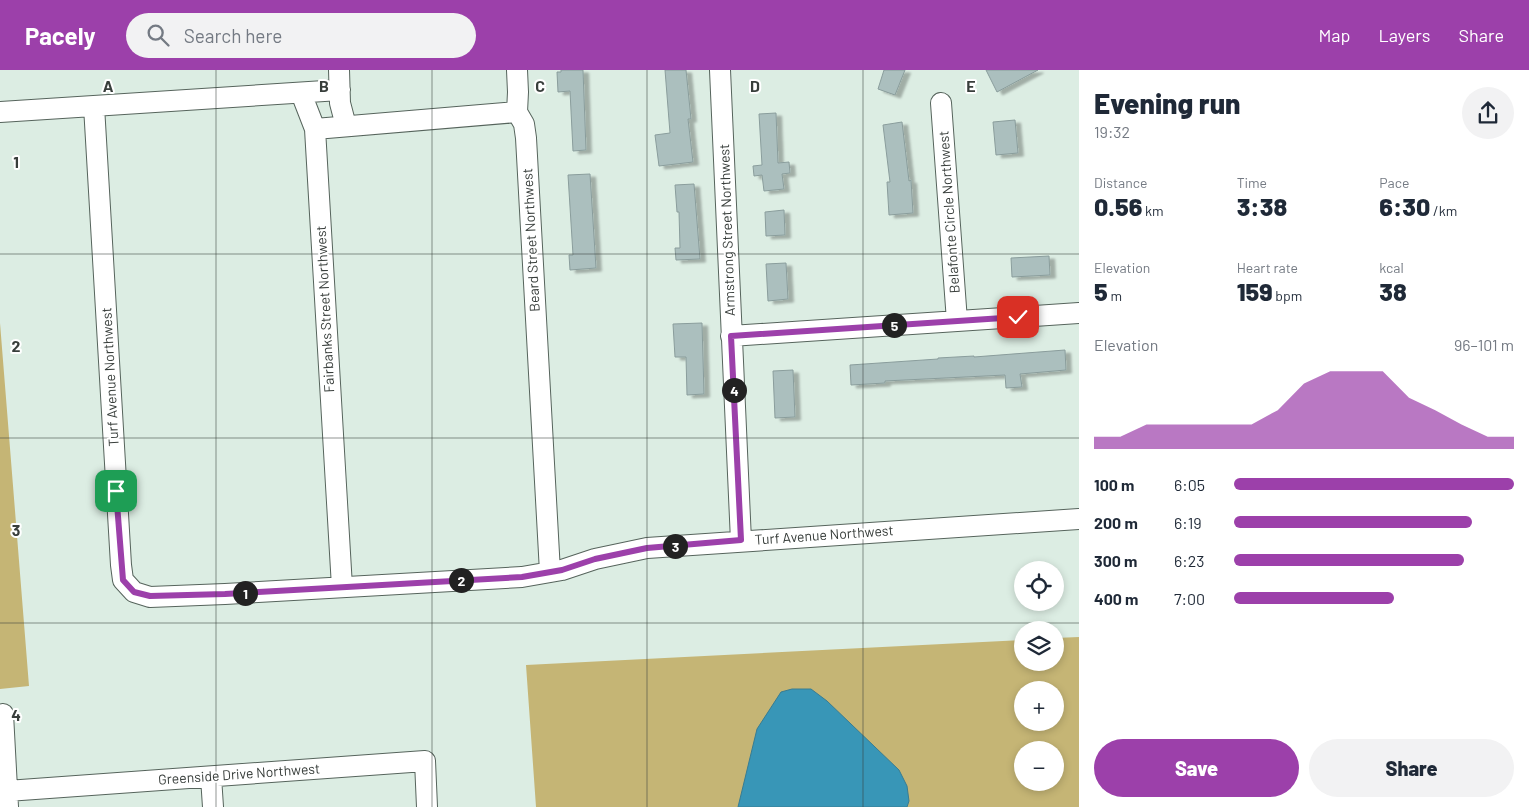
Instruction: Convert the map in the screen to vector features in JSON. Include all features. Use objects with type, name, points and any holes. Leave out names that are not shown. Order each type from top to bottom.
[{"type":"street","points":[[339,70],[340,103],[346,126]]},
{"type":"street","points":[[315,129],[517,112],[517,70]]},
{"type":"street","name":"Armstrong Street Northwest","points":[[720,70],[741,540]]},
{"type":"street","points":[[0,112],[340,90]]},
{"type":"street","name":"Fairbanks Street Northwest","points":[[301,93],[315,129],[342,587]]},
{"type":"street","name":"Belafonte Circle Northwest","points":[[941,103],[956,321]]},
{"type":"street","name":"Turf Avenue Northwest","points":[[94,106],[120,555],[123,580],[134,592],[150,596],[225,594],[522,577],[562,570],[595,559],[647,548],[741,540],[1079,519]]},
{"type":"street","name":"Beard Street Northwest","points":[[517,112],[524,124],[526,138],[550,572]]},
{"type":"street","points":[[731,336],[1079,313]]},
{"type":"street","points":[[3,714],[8,799]]},
{"type":"street","name":"Greenside Drive Northwest","points":[[8,799],[212,777],[425,761],[427,807]]},
{"type":"street","points":[[212,777],[213,807]]},
{"type":"shaded area","points":[[0,323],[29,686],[0,689]]},
{"type":"shaded area","points":[[1079,637],[1079,807],[536,807],[526,665],[1014,640],[1014,671],[1064,671],[1064,638]]},
{"type":"water","points":[[792,689],[811,689],[827,701],[899,770],[907,786],[909,801],[907,807],[738,807],[757,729],[781,692]]},
{"type":"building","points":[[561,70],[583,70],[586,150],[573,151],[570,91],[558,92],[557,72],[561,72]]},
{"type":"building","points":[[665,70],[686,70],[691,119],[688,119],[693,162],[659,166],[655,135],[670,133]]},
{"type":"building","points":[[884,70],[905,70],[895,95],[878,89]]},
{"type":"building","points":[[986,70],[1038,70],[997,92]]},
{"type":"building","points":[[776,113],[778,163],[789,162],[790,173],[782,174],[784,189],[764,191],[762,175],[754,176],[753,166],[762,165],[759,114]]},
{"type":"building","points":[[1015,120],[1018,153],[996,155],[993,122]]},
{"type":"building","points":[[902,122],[909,181],[911,180],[913,213],[889,215],[887,182],[890,182],[883,125]]},
{"type":"building","points":[[590,174],[596,268],[570,270],[569,255],[573,255],[568,175]]},
{"type":"building","points":[[694,184],[700,259],[676,260],[675,248],[680,248],[679,212],[677,212],[675,185]]},
{"type":"building","points":[[784,210],[785,235],[766,236],[765,212]]},
{"type":"building","points":[[1049,256],[1050,275],[1012,277],[1011,258]]},
{"type":"building","points":[[786,263],[788,299],[768,301],[766,264]]},
{"type":"building","points":[[702,323],[704,394],[687,395],[686,357],[675,357],[673,324]]},
{"type":"building","points":[[1065,350],[1066,370],[1020,374],[1022,387],[1006,388],[1005,375],[885,381],[885,383],[851,385],[850,365]]},
{"type":"building","points":[[793,370],[795,417],[775,418],[773,371]]},
{"type":"route","points":[[116,491],[123,580],[134,592],[150,596],[225,594],[522,577],[562,570],[595,559],[647,548],[741,540],[731,336],[1018,317]]}]
